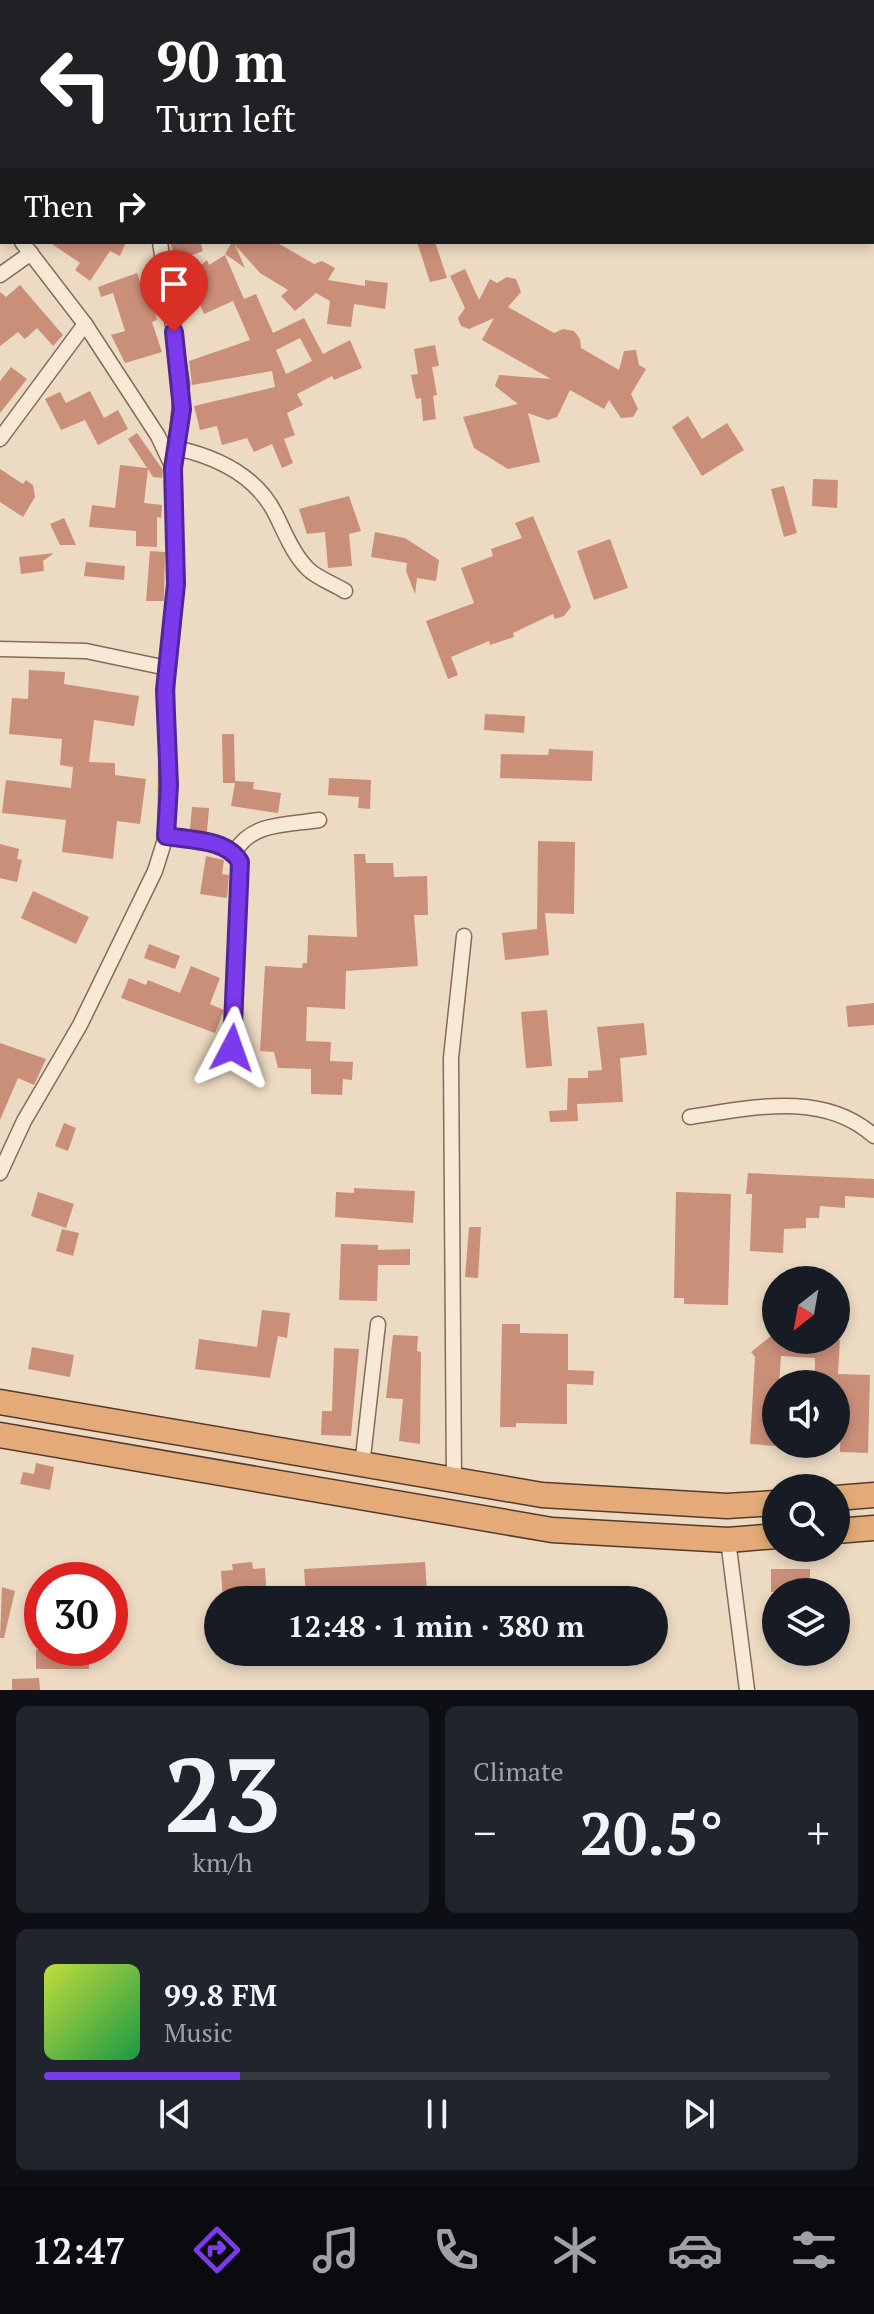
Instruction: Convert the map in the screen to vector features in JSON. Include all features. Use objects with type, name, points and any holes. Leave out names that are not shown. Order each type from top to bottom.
[{"type":"highway","points":[[0,1402],[542,1495],[727,1506],[762,1504]]},
{"type":"highway","points":[[0,1435],[485,1521],[629,1536],[728,1540],[762,1537]]},
{"type":"highway","points":[[850,1497],[874,1495]]},
{"type":"highway","points":[[850,1530],[874,1528]]},
{"type":"street","points":[[0,1173],[24,1121],[80,1025],[155,871],[166,836],[167,668],[176,584],[173,468],[182,384],[160,244]]},
{"type":"street","points":[[0,275],[27,247],[85,324],[158,436],[173,468]]},
{"type":"street","points":[[0,439],[85,324]]},
{"type":"street","points":[[176,448],[203,454],[244,476],[270,505],[284,536],[307,568],[345,591]]},
{"type":"street","points":[[0,649],[86,651],[167,668]]},
{"type":"street","points":[[235,852],[243,837],[252,831],[319,820]]},
{"type":"street","points":[[166,836],[223,846],[235,852],[240,862],[241,913],[232,1048]]},
{"type":"street","points":[[454,1482],[451,1058],[464,936]]},
{"type":"street","points":[[690,1117],[772,1103],[796,1105],[845,1118],[874,1136]]},
{"type":"street","points":[[362,1466],[378,1324]]},
{"type":"street","points":[[728,1540],[747,1690]]},
{"type":"building","points":[[52,244],[125,244],[120,256],[110,251],[90,281],[75,270],[80,263]]},
{"type":"building","points":[[171,244],[201,244],[203,251],[176,261]]},
{"type":"building","points":[[231,244],[279,244],[314,264],[322,261],[335,268],[328,280],[365,286],[365,280],[388,283],[385,309],[354,304],[351,327],[327,324],[330,301],[316,293],[295,311],[281,296],[288,290],[260,273],[235,245],[245,268],[225,254]]},
{"type":"building","points":[[418,244],[436,244],[447,278],[430,282]]},
{"type":"building","points":[[225,255],[244,299],[256,294],[273,333],[304,318],[323,354],[350,340],[362,368],[334,380],[332,376],[297,394],[303,405],[287,413],[295,435],[284,439],[293,463],[282,468],[272,444],[254,452],[247,438],[222,445],[217,426],[200,430],[194,406],[275,387],[272,371],[192,385],[189,361],[250,340],[233,301],[204,314],[188,276],[207,260],[209,265]],"holes":[[[300,338],[312,361],[286,374],[276,350]]]},
{"type":"building","points":[[465,269],[479,300],[490,279],[497,283],[507,277],[516,279],[521,292],[508,307],[554,333],[563,329],[574,331],[580,339],[581,348],[619,370],[624,351],[636,350],[639,365],[646,369],[631,394],[638,409],[633,417],[621,418],[609,400],[604,409],[570,390],[557,417],[548,420],[528,413],[540,462],[508,469],[474,448],[463,417],[518,404],[495,386],[499,375],[551,379],[482,340],[494,318],[469,329],[461,326],[458,318],[465,308],[450,276]]},
{"type":"building","points":[[137,273],[142,288],[148,286],[157,320],[152,322],[162,352],[125,363],[111,335],[125,331],[113,293],[101,297],[98,287]]},
{"type":"building","points":[[20,285],[63,335],[53,346],[37,328],[25,339],[18,332],[0,346],[0,292],[6,297]]},
{"type":"building","points":[[435,345],[439,366],[432,367],[437,395],[433,396],[436,419],[423,421],[421,398],[416,399],[411,375],[418,374],[414,349]]},
{"type":"building","points":[[11,367],[27,379],[0,413],[0,381]]},
{"type":"building","points":[[90,391],[104,418],[118,410],[128,429],[98,445],[85,420],[61,430],[45,399],[60,392],[66,403]]},
{"type":"building","points":[[688,416],[702,439],[727,423],[744,450],[702,476],[672,427]]},
{"type":"building","points":[[137,433],[163,470],[162,478],[153,477],[148,469],[144,503],[162,505],[161,518],[157,517],[157,547],[136,546],[136,531],[89,527],[92,505],[115,508],[120,465],[147,468],[128,439]]},
{"type":"building","points":[[0,469],[23,484],[26,480],[33,485],[35,497],[23,517],[0,502]]},
{"type":"building","points":[[813,479],[838,480],[837,508],[812,506]]},
{"type":"building","points":[[784,486],[797,533],[784,537],[771,489]]},
{"type":"building","points":[[349,496],[361,531],[349,534],[352,566],[328,568],[325,532],[307,534],[299,509]]},
{"type":"building","points":[[533,516],[571,607],[564,616],[555,619],[553,614],[513,633],[514,637],[490,645],[489,641],[451,657],[458,675],[448,679],[426,621],[474,603],[461,568],[493,556],[491,549],[522,538],[515,523]]},
{"type":"building","points":[[64,518],[76,545],[60,545],[50,524]]},
{"type":"building","points":[[375,532],[405,538],[439,560],[436,581],[417,578],[415,594],[406,571],[407,563],[371,557]]},
{"type":"building","points":[[610,539],[628,588],[594,600],[577,551]]},
{"type":"building","points":[[150,551],[165,552],[164,601],[146,601]]},
{"type":"building","points":[[54,553],[43,561],[44,571],[21,574],[19,557]]},
{"type":"building","points":[[86,562],[125,566],[124,580],[84,576]]},
{"type":"building","points":[[29,670],[65,672],[64,684],[139,696],[134,726],[94,720],[89,762],[115,763],[115,775],[146,779],[140,824],[117,821],[113,859],[62,852],[66,820],[2,813],[6,780],[71,788],[73,767],[60,765],[62,739],[9,734],[12,698],[28,699]]},
{"type":"building","points":[[485,714],[525,716],[524,733],[484,730]]},
{"type":"building","points":[[222,734],[234,734],[235,781],[254,782],[253,789],[281,793],[278,813],[231,806],[235,783],[223,783]]},
{"type":"building","points":[[549,749],[593,751],[592,781],[500,778],[501,754],[548,755]]},
{"type":"building","points":[[329,778],[371,780],[370,809],[358,808],[359,797],[328,795]]},
{"type":"building","points":[[192,807],[209,808],[207,832],[190,829]]},
{"type":"building","points":[[538,841],[575,842],[574,914],[545,913],[549,955],[505,960],[502,933],[537,929]]},
{"type":"building","points":[[0,844],[19,849],[17,859],[22,860],[17,882],[0,878]]},
{"type":"building","points":[[354,854],[365,854],[366,863],[393,863],[394,877],[427,876],[428,915],[414,915],[418,966],[346,971],[345,1009],[307,1007],[306,1041],[331,1042],[330,1061],[353,1062],[352,1080],[343,1079],[342,1095],[311,1094],[311,1069],[278,1068],[274,1052],[260,1051],[265,966],[302,968],[303,963],[307,963],[308,935],[357,937]]},
{"type":"building","points":[[206,856],[224,860],[222,874],[229,875],[227,898],[200,894]]},
{"type":"building","points":[[33,891],[89,917],[76,944],[21,918]]},
{"type":"building","points":[[149,944],[180,956],[175,969],[144,958]]},
{"type":"building","points":[[191,966],[220,978],[210,1004],[224,1010],[215,1033],[121,998],[129,978],[146,985],[148,980],[180,993]]},
{"type":"building","points":[[874,1003],[874,1025],[848,1027],[846,1006]]},
{"type":"building","points":[[547,1010],[552,1066],[526,1068],[521,1012]]},
{"type":"building","points":[[644,1023],[647,1055],[620,1058],[623,1102],[577,1104],[578,1121],[550,1122],[549,1111],[567,1110],[568,1078],[588,1078],[588,1071],[602,1070],[597,1027]]},
{"type":"building","points":[[0,1043],[46,1059],[34,1085],[18,1078],[0,1120]]},
{"type":"building","points":[[64,1123],[76,1128],[68,1151],[55,1146]]},
{"type":"building","points":[[748,1173],[874,1179],[874,1198],[845,1196],[845,1208],[820,1206],[819,1218],[806,1218],[806,1228],[784,1229],[783,1253],[750,1251],[752,1194],[746,1194]]},
{"type":"building","points":[[354,1188],[415,1191],[413,1223],[335,1217],[336,1192],[354,1193]]},
{"type":"building","points":[[38,1192],[74,1204],[66,1228],[31,1216]]},
{"type":"building","points":[[676,1192],[731,1194],[728,1305],[684,1304],[684,1298],[674,1298]]},
{"type":"building","points":[[469,1227],[481,1227],[478,1278],[465,1277]]},
{"type":"building","points":[[62,1229],[79,1233],[73,1256],[56,1251]]},
{"type":"building","points":[[341,1244],[378,1245],[378,1250],[410,1249],[410,1265],[378,1265],[377,1301],[339,1300]]},
{"type":"building","points":[[262,1310],[290,1313],[287,1338],[278,1336],[270,1378],[195,1369],[199,1339],[257,1347]]},
{"type":"building","points":[[502,1324],[520,1324],[520,1333],[568,1334],[568,1370],[594,1371],[593,1385],[567,1384],[567,1424],[516,1423],[516,1427],[500,1427]]},
{"type":"building","points":[[393,1335],[418,1336],[417,1351],[421,1352],[420,1444],[399,1441],[403,1399],[386,1398]]},
{"type":"building","points":[[762,1343],[762,1354],[839,1354],[838,1370],[815,1370],[815,1358],[781,1356],[780,1370],[762,1370],[762,1445],[750,1444],[755,1357],[751,1352]]},
{"type":"building","points":[[32,1347],[74,1355],[70,1377],[28,1369]]},
{"type":"building","points":[[334,1348],[359,1349],[351,1436],[321,1435],[322,1411],[332,1411]]},
{"type":"building","points":[[850,1374],[870,1375],[868,1453],[850,1452]]},
{"type":"building","points":[[36,1463],[54,1467],[50,1490],[20,1484],[23,1472],[34,1474]]},
{"type":"building","points":[[252,1562],[253,1569],[265,1568],[266,1586],[222,1586],[221,1571],[233,1570],[232,1564]]},
{"type":"building","points":[[425,1562],[427,1586],[305,1586],[304,1569]]},
{"type":"building","points":[[771,1569],[810,1569],[810,1578],[771,1578]]},
{"type":"building","points":[[2,1587],[15,1591],[4,1638],[0,1638]]},
{"type":"building","points":[[36,1666],[89,1666],[89,1669],[36,1669]]},
{"type":"building","points":[[39,1678],[40,1690],[12,1690],[12,1679]]},
{"type":"route","points":[[174,332],[182,384],[182,409],[173,468],[176,584],[165,690],[169,785],[166,836],[223,846],[235,852],[240,862],[241,913],[232,1048]]}]
